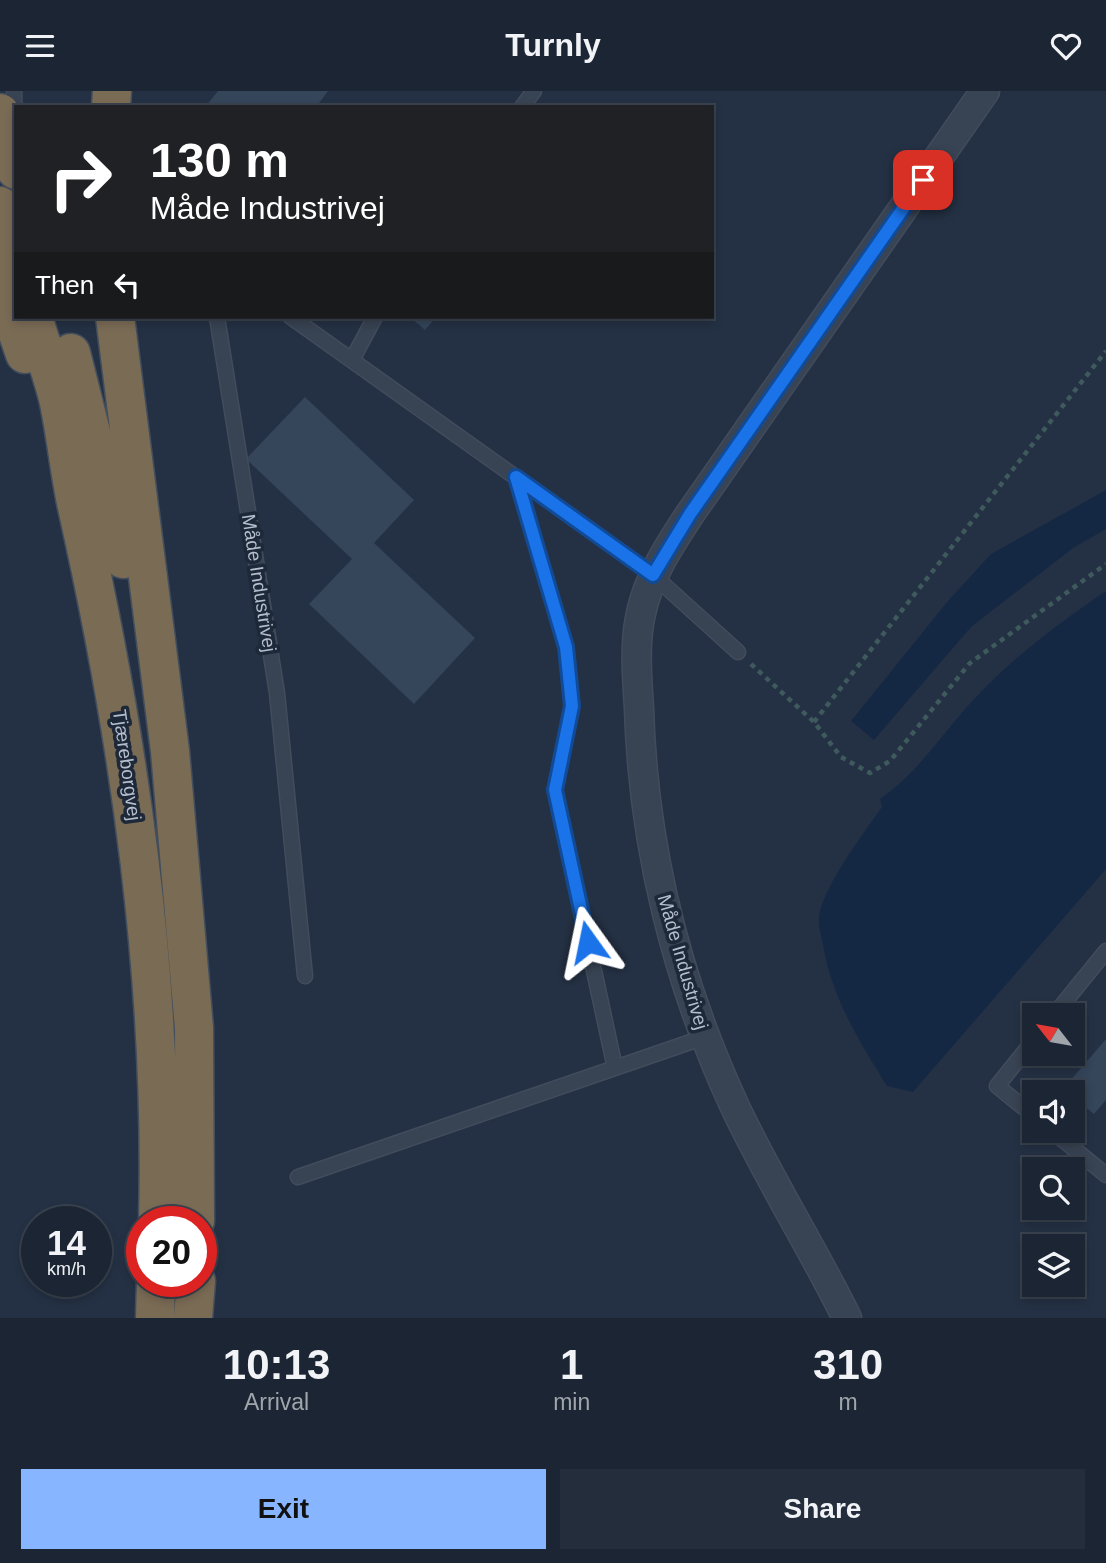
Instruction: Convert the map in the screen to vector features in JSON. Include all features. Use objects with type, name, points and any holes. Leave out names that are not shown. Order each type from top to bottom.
[{"type":"highway","points":[[0,113],[14,163]]},
{"type":"highway","points":[[0,207],[14,252]]},
{"type":"highway","points":[[0,282],[70,477]]},
{"type":"highway","name":"Tjæreborgvej","points":[[34,319],[58,398],[70,477],[116,692],[134,811],[150,973],[160,1150],[158,1206]]},
{"type":"highway","name":"Tjæreborgvej","points":[[61,319],[83,392],[170,751]]},
{"type":"highway","name":"Tjæreborgvej","points":[[115,319],[170,751],[194,1028],[195,1206]]},
{"type":"highway","points":[[155,1318],[156,1297]]},
{"type":"highway","points":[[193,1318],[195,1297]]},
{"type":"street","name":"Måde Industrivej","points":[[847,1318],[736,1109],[705,1037],[665,905],[645,806],[637,654],[641,614],[653,575],[690,514],[985,91]]},
{"type":"lane","name":"Måde Industrivej","points":[[218,319],[277,693],[305,976]]},
{"type":"lane","points":[[294,319],[653,575],[738,652]]},
{"type":"lane","points":[[352,360],[374,319]]},
{"type":"lane","points":[[516,477],[566,647],[572,706],[555,790],[615,1068]]},
{"type":"lane","points":[[1064,1003],[1106,951]]},
{"type":"lane","points":[[298,1177],[705,1037]]},
{"type":"lane","points":[[1022,1055],[997,1086],[1022,1107]]},
{"type":"lane","points":[[1067,1143],[1106,1175]]},
{"type":"path","points":[[814,722],[1106,351]]},
{"type":"path","points":[[738,652],[814,722],[841,757],[870,773],[890,761],[970,663],[1106,564]]},
{"type":"water","points":[[1106,490],[1106,529],[1073,548],[971,627],[874,740],[851,721],[948,601],[991,554]]},
{"type":"water","points":[[1106,591],[1106,869],[913,1092],[887,1086],[857,1036],[840,1001],[827,964],[819,922],[827,893],[844,861],[882,807],[880,799],[908,776],[968,706],[1009,665],[1056,626]]},
{"type":"building","points":[[218,91],[328,91],[318,105],[207,105]]},
{"type":"building","points":[[412,319],[434,319],[425,330]]},
{"type":"building","points":[[305,397],[414,500],[374,543],[475,638],[414,704],[309,604],[352,559],[246,459]]},
{"type":"building","points":[[1106,1039],[1106,1100],[1094,1114],[1085,1107],[1085,1080],[1071,1080]]},
{"type":"route","points":[[588,942],[555,790],[572,706],[566,647],[516,477],[653,575],[690,514],[923,180]]}]
